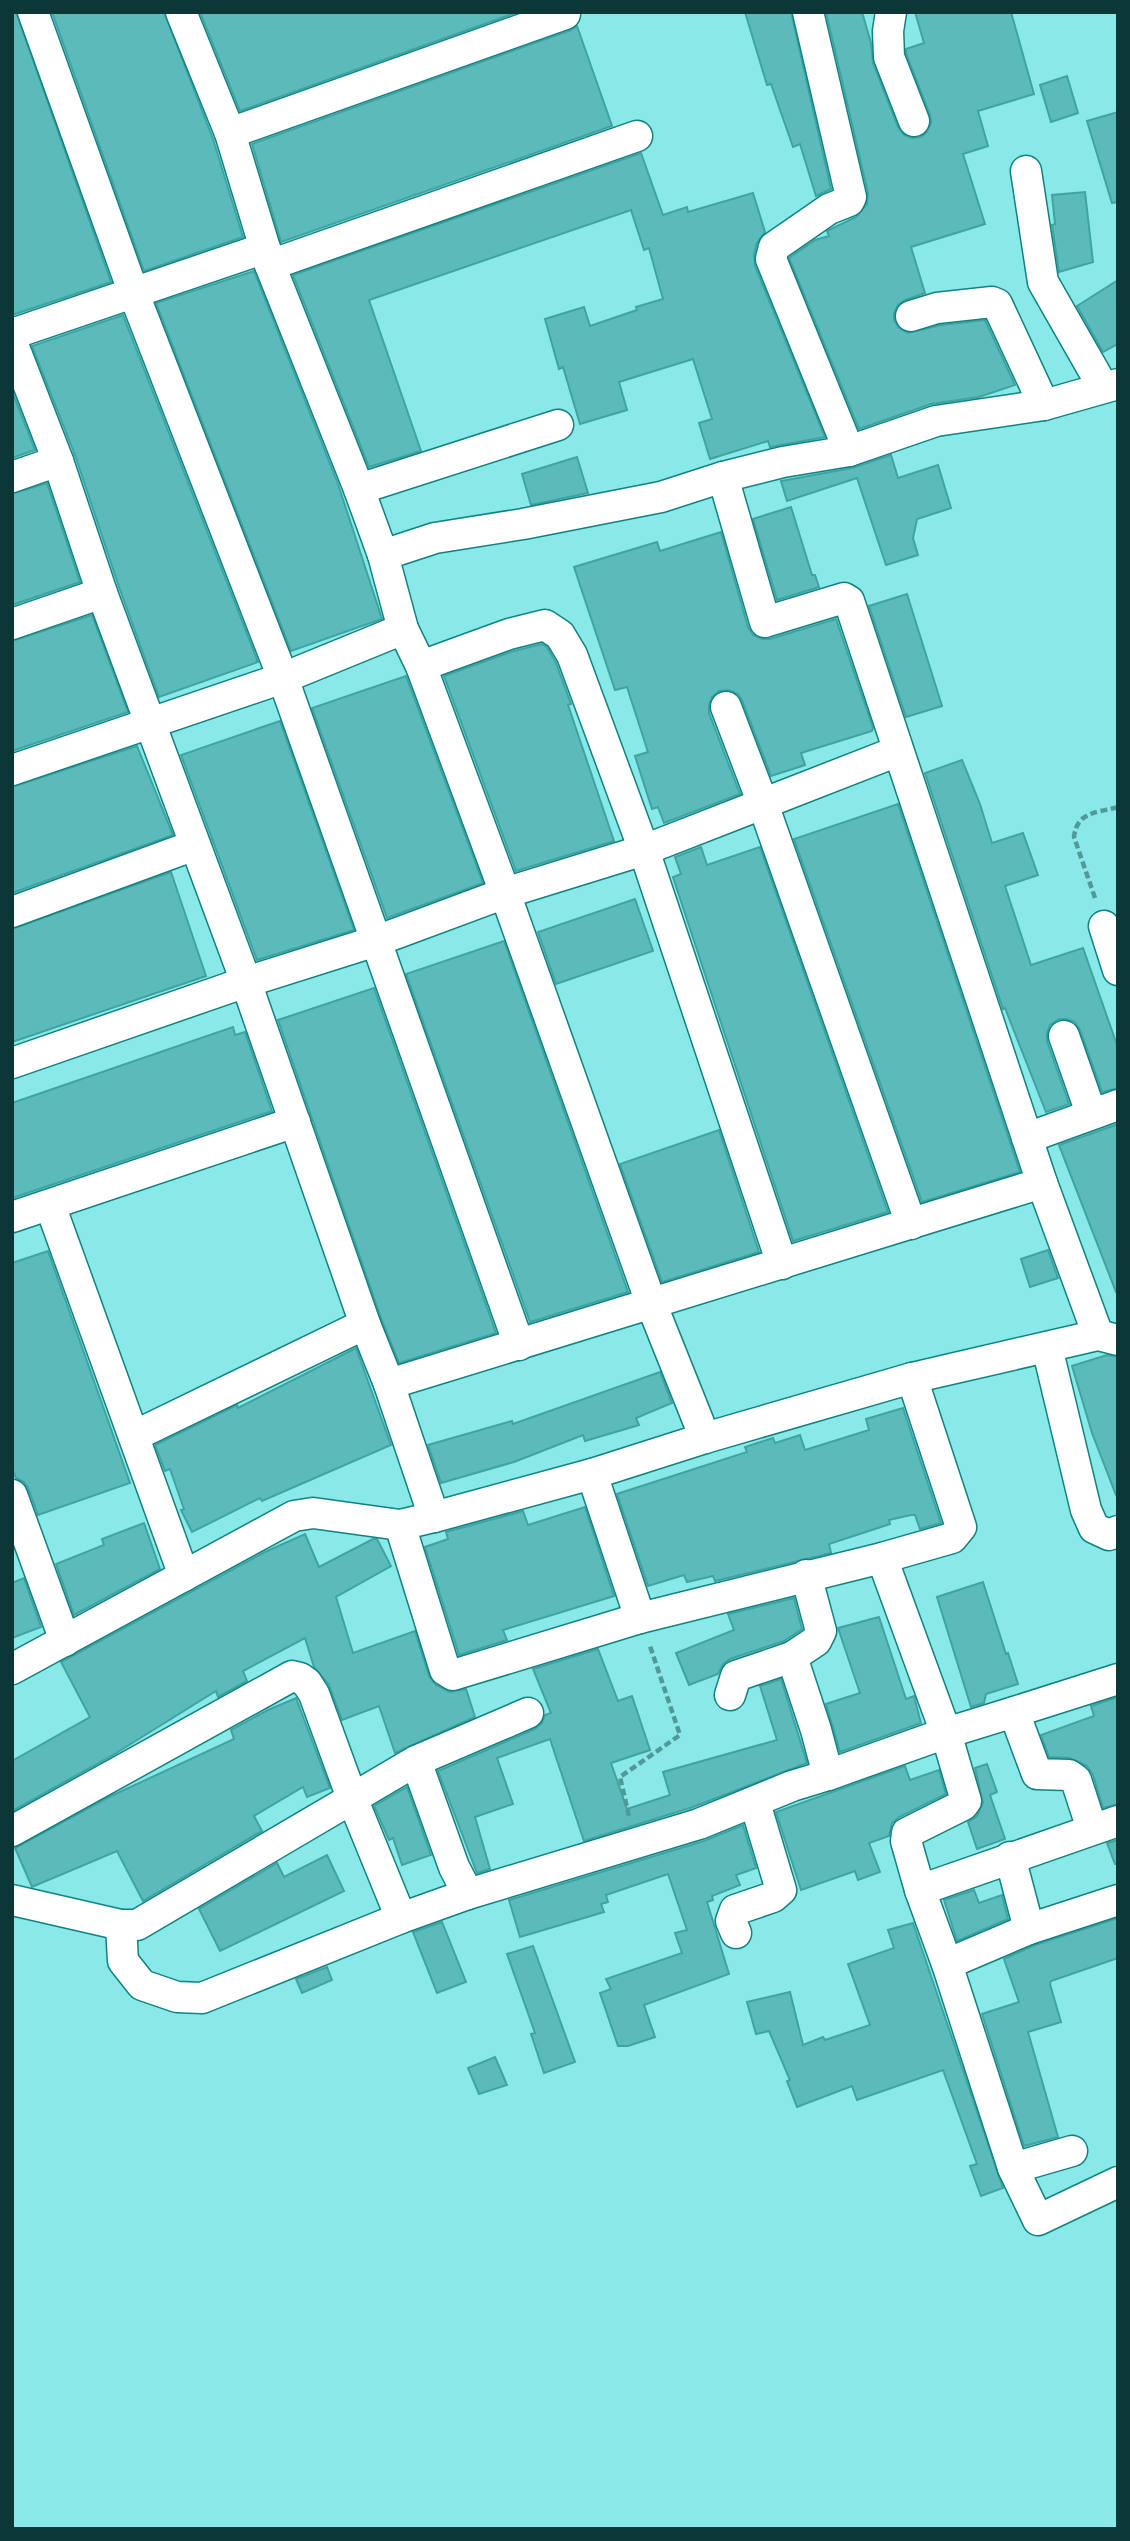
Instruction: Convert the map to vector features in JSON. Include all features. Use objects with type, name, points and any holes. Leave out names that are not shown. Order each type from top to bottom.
[{"type":"street","points":[[33,12],[134,294],[283,678],[519,1345]]},
{"type":"street","points":[[181,12],[230,133],[267,256],[383,555],[403,629],[421,666],[651,1303],[705,1438]]},
{"type":"street","points":[[808,12],[851,197],[849,201],[830,209],[774,247],[771,259],[849,451]]},
{"type":"street","points":[[891,12],[888,31],[889,57],[914,121]]},
{"type":"street","points":[[230,133],[565,14]]},
{"type":"street","points":[[12,334],[134,294],[267,256],[637,136]]},
{"type":"street","points":[[383,555],[435,538],[661,497],[723,477],[783,462],[849,451],[936,421],[1044,405],[1110,386],[1043,282],[1026,171]]},
{"type":"street","points":[[911,316],[937,308],[992,302],[996,304],[1044,405]]},
{"type":"street","points":[[12,342],[58,461],[102,593],[246,982],[365,1324],[389,1384],[433,1517]]},
{"type":"street","points":[[359,489],[558,425]]},
{"type":"street","points":[[12,477],[58,461]]},
{"type":"street","points":[[12,1669],[303,1514],[400,1525],[592,1474],[912,1378],[1047,1347],[1108,1338],[1042,1183],[849,601],[844,598],[767,623],[763,620],[723,477]]},
{"type":"street","points":[[12,624],[102,593]]},
{"type":"street","points":[[421,666],[509,634],[545,625],[560,635],[572,655],[644,850],[782,1264]]},
{"type":"street","points":[[12,770],[283,678],[403,629]]},
{"type":"street","points":[[726,707],[763,804],[911,1224]]},
{"type":"street","points":[[12,1063],[246,982],[376,941],[505,893],[644,850],[898,751]]},
{"type":"street","points":[[12,912],[195,845]]},
{"type":"street","points":[[1104,926],[1118,970]]},
{"type":"street","points":[[1027,1138],[1104,1109],[1064,1036]]},
{"type":"street","points":[[12,1217],[295,1122]]},
{"type":"street","points":[[389,1384],[1042,1183]]},
{"type":"street","points":[[50,1205],[184,1576]]},
{"type":"street","points":[[134,1436],[365,1324]]},
{"type":"street","points":[[1047,1347],[1086,1510],[1094,1528],[1109,1535],[1118,1531]]},
{"type":"street","points":[[400,1525],[445,1670],[453,1675],[640,1618],[882,1559],[952,1538],[961,1527],[912,1378]]},
{"type":"street","points":[[592,1474],[640,1618]]},
{"type":"street","points":[[12,1495],[65,1641]]},
{"type":"street","points":[[882,1559],[946,1733],[967,1801],[964,1805],[907,1833],[907,1849],[1013,2168],[1038,2220],[1118,2182]]},
{"type":"street","points":[[730,1695],[736,1676],[792,1657],[816,1641],[821,1631],[806,1576]]},
{"type":"street","points":[[792,1657],[828,1776]]},
{"type":"street","points":[[12,1830],[292,1676],[307,1683],[314,1694],[352,1798],[401,1918]]},
{"type":"street","points":[[121,1925],[123,1961],[142,1985],[177,1997],[202,1998],[468,1894],[699,1824],[792,1786],[828,1776],[946,1733],[1118,1679]]},
{"type":"street","points":[[920,1890],[1105,1825],[1076,1780],[1069,1775],[1037,1774],[1014,1712]]},
{"type":"street","points":[[12,1900],[121,1925],[142,1922],[416,1761],[528,1713]]},
{"type":"street","points":[[416,1761],[454,1867],[468,1894]]},
{"type":"street","points":[[736,1933],[731,1921],[736,1910],[773,1897],[781,1890],[755,1803]]},
{"type":"street","points":[[1010,1857],[1029,1929]]},
{"type":"street","points":[[947,1964],[1029,1929],[1118,1900]]},
{"type":"street","points":[[1013,2168],[1072,2151]]},
{"type":"path","points":[[1104,926],[1074,832],[1079,819],[1118,807]]},
{"type":"path","points":[[636,1844],[620,1777],[680,1735],[640,1618]]},
{"type":"building","points":[[12,12],[16,12],[111,282],[12,315]]},
{"type":"building","points":[[52,12],[164,12],[213,139],[243,237],[144,271]]},
{"type":"building","points":[[200,12],[518,12],[240,111]]},
{"type":"building","points":[[745,12],[791,12],[831,189],[816,196],[800,144],[793,147],[771,84],[767,85]]},
{"type":"building","points":[[826,12],[862,12],[871,43],[873,63],[898,127],[904,135],[921,137],[931,123],[906,53],[906,49],[924,43],[915,12],[1011,12],[1034,94],[978,111],[988,146],[963,154],[985,224],[911,247],[925,293],[905,300],[898,305],[894,313],[894,320],[899,328],[908,333],[941,325],[985,320],[1015,385],[979,397],[931,404],[859,429],[789,258],[815,240],[829,236],[827,231],[856,217],[867,204],[868,193]]},
{"type":"building","points":[[577,26],[612,126],[281,242],[252,144]]},
{"type":"building","points":[[1067,76],[1078,113],[1051,122],[1040,85]]},
{"type":"building","points":[[1118,112],[1118,202],[1112,203],[1087,121]]},
{"type":"building","points":[[641,153],[663,215],[687,207],[688,212],[753,193],[765,232],[757,243],[755,266],[825,437],[770,447],[768,441],[710,459],[699,423],[712,419],[693,359],[619,382],[627,410],[580,424],[563,367],[559,369],[545,319],[584,307],[590,326],[663,299],[649,248],[644,250],[631,210],[369,300],[421,451],[369,467],[293,275]]},
{"type":"building","points":[[1085,192],[1093,262],[1059,272],[1052,225],[1055,224],[1052,195]]},
{"type":"building","points":[[254,271],[338,484],[382,619],[291,651],[156,303]]},
{"type":"building","points":[[1118,280],[1118,344],[1103,352],[1077,306]]},
{"type":"building","points":[[123,315],[258,662],[159,697],[75,455],[32,346]]},
{"type":"building","points":[[12,391],[35,450],[12,458]]},
{"type":"building","points":[[891,455],[898,478],[938,465],[951,508],[917,519],[913,538],[918,555],[886,565],[857,478],[787,501],[781,481],[852,468]]},
{"type":"building","points":[[577,457],[588,493],[531,505],[522,474]]},
{"type":"building","points":[[47,483],[80,582],[12,605],[12,494]]},
{"type":"building","points":[[791,507],[812,575],[815,575],[819,587],[777,600],[753,519]]},
{"type":"building","points":[[721,532],[748,627],[753,635],[770,639],[836,619],[873,728],[872,731],[801,753],[805,765],[771,776],[742,700],[738,694],[729,690],[719,691],[712,697],[709,713],[740,794],[664,823],[658,807],[652,809],[635,756],[648,752],[627,687],[615,690],[574,567],[657,542],[660,551]]},
{"type":"building","points":[[907,594],[942,706],[906,717],[869,606]]},
{"type":"building","points":[[92,615],[128,712],[12,751],[12,641]]},
{"type":"building","points":[[542,644],[547,647],[556,663],[571,704],[568,705],[614,841],[516,871],[444,676]]},
{"type":"building","points":[[406,676],[483,883],[387,918],[312,708]]},
{"type":"building","points":[[280,721],[354,930],[257,960],[181,755]]},
{"type":"building","points":[[137,746],[173,835],[12,893],[12,787]]},
{"type":"building","points":[[962,760],[992,843],[1023,833],[1038,875],[1005,886],[1031,965],[1083,948],[1118,1048],[1118,1088],[1102,1092],[1080,1030],[1075,1022],[1059,1019],[1050,1025],[1047,1041],[1069,1104],[1046,1112],[1005,1008],[1003,1009],[925,773]]},
{"type":"building","points":[[898,804],[1020,1172],[922,1202],[794,839]]},
{"type":"building","points":[[701,847],[707,865],[760,847],[888,1212],[793,1241],[673,877],[681,874],[675,857]]},
{"type":"building","points":[[171,872],[206,976],[12,1042],[12,929]]},
{"type":"building","points":[[635,899],[653,951],[556,984],[538,932]]},
{"type":"building","points":[[504,941],[628,1292],[530,1322],[406,974]]},
{"type":"building","points":[[374,988],[496,1333],[399,1363],[278,1020]]},
{"type":"building","points":[[233,1027],[235,1035],[245,1032],[272,1111],[12,1198],[12,1103]]},
{"type":"building","points":[[1118,1124],[1118,1292],[1116,1292],[1059,1145]]},
{"type":"building","points":[[719,1130],[759,1252],[662,1282],[620,1164]]},
{"type":"building","points":[[1048,1250],[1058,1278],[1030,1287],[1021,1259]]},
{"type":"building","points":[[48,1251],[130,1483],[38,1515],[28,1488],[16,1478],[12,1468],[12,1263]]},
{"type":"building","points":[[356,1348],[391,1445],[262,1501],[260,1498],[192,1532],[181,1510],[184,1509],[170,1469],[165,1471],[155,1445],[237,1405],[238,1408]]},
{"type":"building","points":[[1107,1355],[1118,1357],[1116,1495],[1092,1433],[1072,1366]]},
{"type":"building","points":[[660,1372],[672,1403],[636,1418],[639,1425],[585,1441],[583,1435],[514,1462],[441,1483],[428,1445],[512,1421],[513,1424]]},
{"type":"building","points":[[903,1408],[941,1523],[920,1529],[915,1515],[911,1515],[889,1520],[890,1524],[829,1544],[831,1553],[715,1581],[713,1576],[687,1582],[684,1575],[648,1586],[617,1494],[747,1452],[745,1447],[773,1438],[775,1443],[800,1435],[805,1450],[869,1430],[866,1419]]},
{"type":"building","points":[[585,1507],[614,1596],[503,1630],[507,1640],[459,1655],[425,1547],[448,1539],[446,1532],[523,1511],[528,1525]]},
{"type":"building","points":[[144,1523],[160,1569],[74,1615],[56,1564],[104,1545],[102,1539]]},
{"type":"building","points":[[305,1534],[319,1567],[377,1539],[391,1566],[336,1597],[353,1653],[415,1631],[429,1676],[436,1685],[450,1692],[466,1689],[475,1717],[395,1753],[379,1706],[342,1720],[329,1685],[314,1667],[305,1638],[243,1671],[247,1681],[218,1697],[216,1691],[113,1755],[12,1811],[12,1761],[90,1717],[61,1662],[265,1552]]},
{"type":"building","points":[[24,1578],[41,1627],[12,1638],[12,1583]]},
{"type":"building","points":[[983,1582],[1018,1684],[986,1694],[984,1703],[971,1707],[937,1597]]},
{"type":"building","points":[[794,1598],[802,1629],[784,1641],[730,1659],[723,1664],[718,1674],[689,1685],[676,1653],[734,1630],[728,1614]]},
{"type":"building","points":[[879,1617],[906,1699],[914,1696],[921,1723],[840,1752],[826,1704],[860,1693],[838,1628]]},
{"type":"building","points":[[598,1649],[618,1701],[632,1696],[650,1750],[611,1763],[627,1809],[670,1795],[663,1772],[777,1740],[760,1686],[781,1679],[807,1763],[693,1807],[584,1841],[550,1739],[497,1758],[513,1804],[475,1817],[490,1869],[477,1873],[438,1771],[535,1729],[542,1723],[545,1715],[551,1713],[533,1669]]},
{"type":"building","points":[[1118,1697],[1118,1804],[1103,1808],[1093,1775],[1087,1766],[1070,1758],[1049,1757],[1041,1735],[1094,1716],[1091,1706]]},
{"type":"building","points":[[296,1698],[330,1788],[307,1797],[303,1787],[254,1816],[262,1831],[143,1901],[117,1851],[32,1887],[15,1848],[109,1797],[234,1739],[231,1730]]},
{"type":"building","points":[[987,1764],[997,1792],[990,1795],[1005,1839],[977,1849],[968,1822],[977,1816],[983,1803],[975,1768]]},
{"type":"building","points":[[905,1766],[910,1780],[939,1770],[946,1794],[899,1817],[892,1823],[889,1836],[869,1843],[880,1872],[858,1880],[855,1871],[801,1890],[776,1812]]},
{"type":"building","points":[[407,1787],[431,1855],[402,1865],[393,1838],[389,1840],[374,1806]]},
{"type":"building","points":[[743,1825],[756,1868],[736,1875],[740,1885],[712,1896],[713,1900],[707,1902],[729,1974],[644,2005],[655,2037],[628,2046],[618,2046],[600,1993],[611,1989],[606,1979],[682,1953],[675,1933],[687,1930],[668,1874],[606,1895],[608,1902],[601,1904],[604,1912],[520,1937],[509,1900],[704,1841]]},
{"type":"building","points":[[1118,1840],[1118,1864],[1115,1864],[1107,1843]]},
{"type":"building","points":[[327,1855],[344,1891],[220,1951],[199,1909],[277,1863],[284,1877]]},
{"type":"building","points":[[974,1890],[979,1903],[1002,1895],[1008,1919],[957,1941],[944,1900]]},
{"type":"building","points":[[1118,1918],[1118,1958],[1051,1981],[1061,2022],[1028,2032],[1058,2137],[1024,2146],[982,2014],[1019,2002],[1004,1959],[1035,1945]]},
{"type":"building","points":[[442,1922],[466,1982],[437,1993],[413,1932]]},
{"type":"building","points":[[913,1923],[1003,2188],[981,2196],[970,2166],[977,2164],[943,2070],[857,2100],[852,2086],[797,2107],[787,2081],[790,2080],[769,2031],[756,2034],[747,2002],[790,1992],[803,2045],[870,2025],[848,1964],[894,1948],[888,1930]]},
{"type":"building","points":[[533,1946],[575,2062],[544,2073],[531,2034],[535,2033],[507,1954]]},
{"type":"building","points":[[327,1967],[332,1980],[302,1993],[296,1979]]},
{"type":"building","points":[[495,2057],[507,2085],[479,2094],[468,2068]]}]
